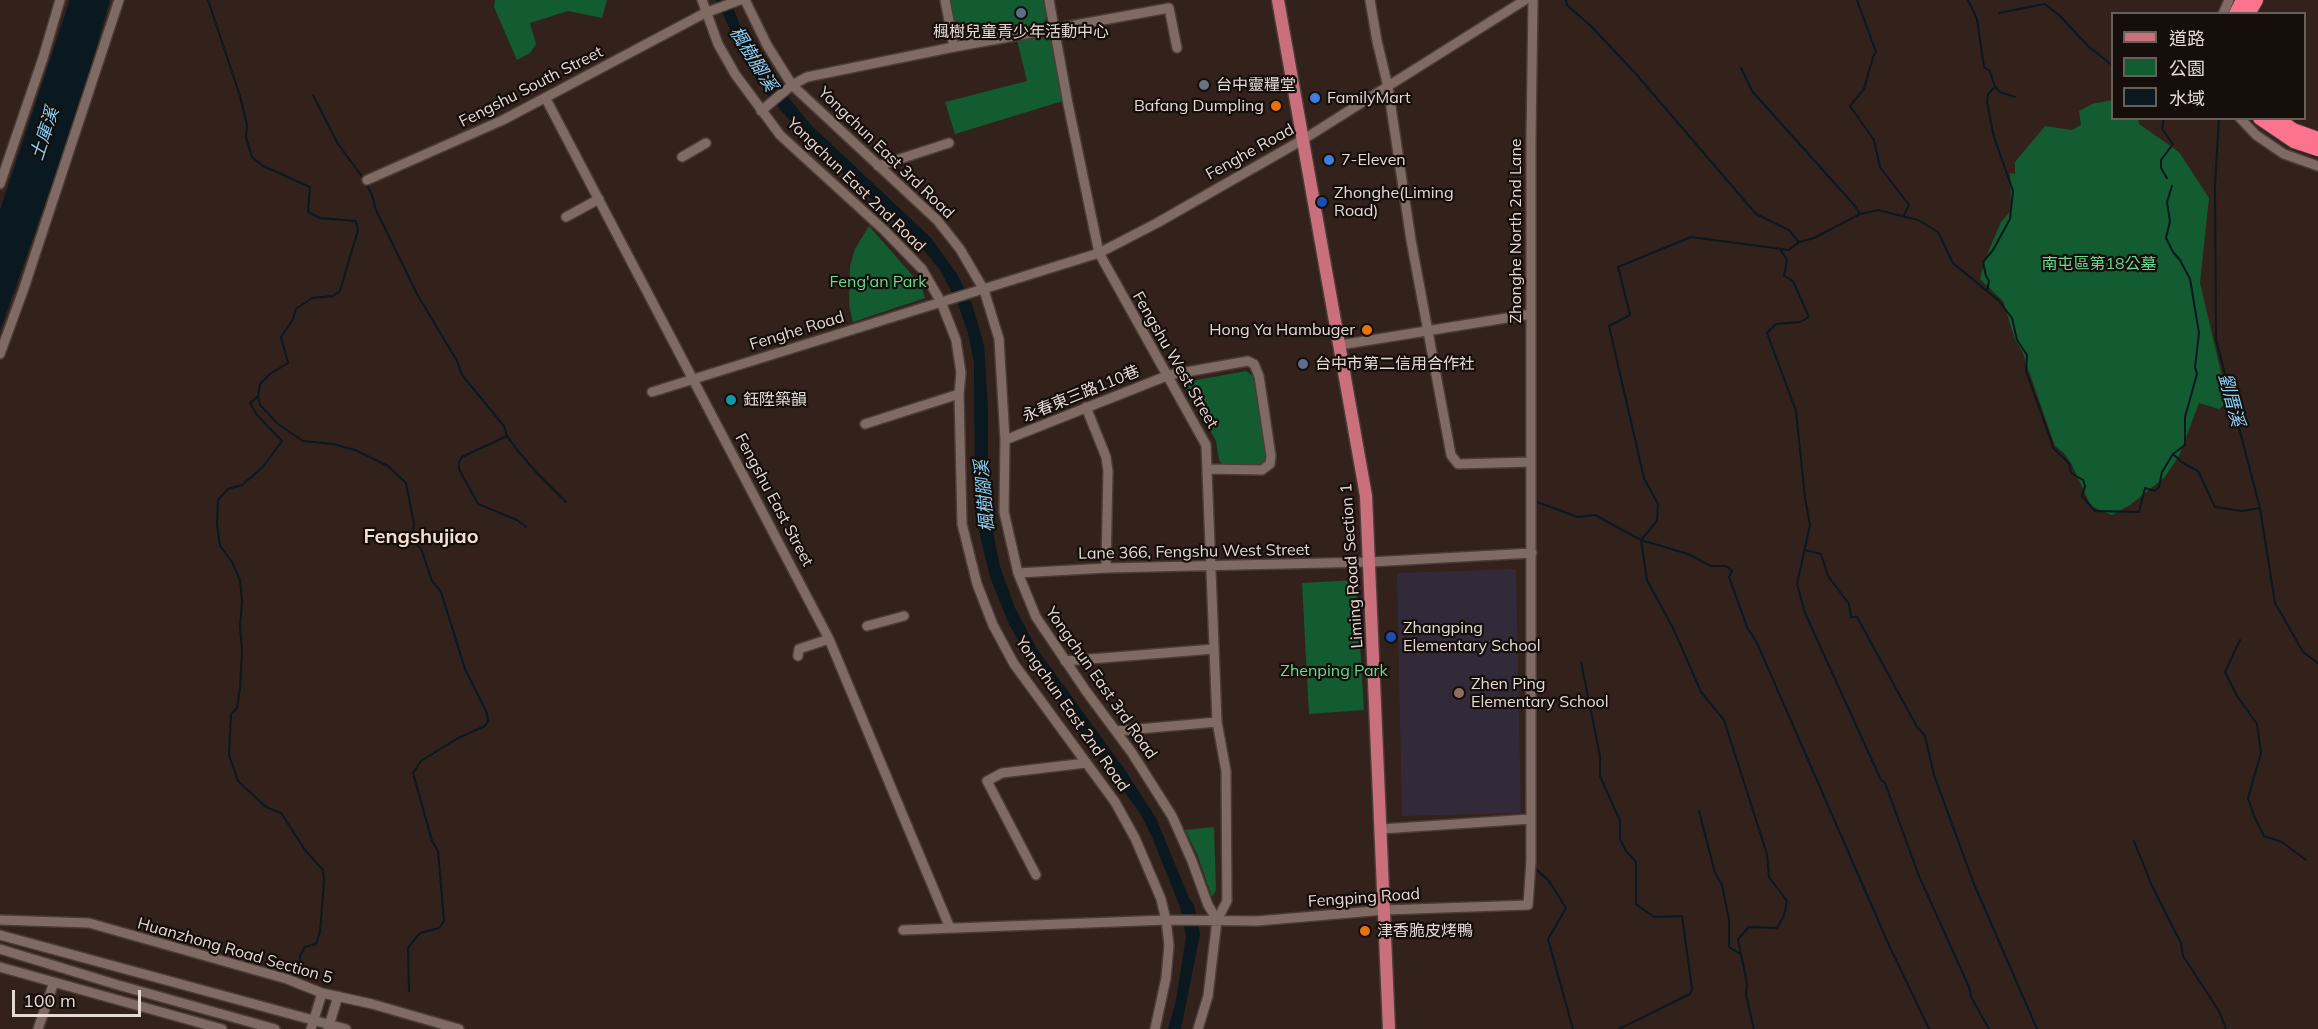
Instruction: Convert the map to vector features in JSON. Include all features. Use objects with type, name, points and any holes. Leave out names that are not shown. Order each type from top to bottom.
[{"type":"highway","points":[[2263,120],[2294,141],[2318,149]]},
{"type":"highway","points":[[2279,120],[2293,130],[2318,139]]},
{"type":"main road","name":"Liming Road Section 1","points":[[1278,0],[1366,496],[1389,1029]]},
{"type":"street","points":[[0,184],[43,58],[60,0]]},
{"type":"street","points":[[1,348],[26,281],[119,0]]},
{"type":"street","name":"Yongchun East 2nd Road","points":[[702,0],[718,44],[735,75],[761,111],[789,145],[884,230],[922,269],[941,302],[956,340],[962,373],[959,394],[962,524],[977,584],[993,625],[1014,664],[1115,802],[1136,838],[1161,898],[1169,945],[1166,978],[1155,1029]]},
{"type":"street","name":"Fengshu South Street","points":[[367,180],[503,120],[705,13],[740,0]]},
{"type":"street","name":"Yongchun East 3rd Road","points":[[745,0],[767,45],[792,85],[937,220],[960,249],[984,290],[999,339],[1005,440],[1004,513],[1018,573],[1036,617],[1158,791],[1192,861],[1213,920]]},
{"type":"street","points":[[945,0],[954,47]]},
{"type":"street","name":"Fengshu West Street","points":[[1049,0],[1099,253],[1123,300],[1206,445],[1209,470],[1210,565],[1217,722],[1226,771],[1227,794],[1227,901],[1213,920]]},
{"type":"street","points":[[1370,0],[1388,87],[1411,240],[1451,455],[1458,464],[1531,462]]},
{"type":"street","name":"Fenghe Road","points":[[652,392],[1099,253],[1157,223],[1304,139],[1525,0]]},
{"type":"street","name":"Zhonghe North 2nd Lane","points":[[1521,906],[1528,905],[1530,896],[1533,0]]},
{"type":"street","points":[[761,111],[792,85],[807,77],[954,47],[1169,8],[1177,48]]},
{"type":"street","name":"Fengshu East Street","points":[[546,99],[829,639],[950,928]]},
{"type":"street","points":[[2242,120],[2256,135],[2284,154],[2318,165]]},
{"type":"street","points":[[878,166],[949,142]]},
{"type":"street","points":[[682,157],[706,143]]},
{"type":"street","points":[[566,217],[599,199]]},
{"type":"street","points":[[1340,345],[1531,314]]},
{"type":"street","name":"永春東三路110巷","points":[[1005,440],[1168,375],[1248,361],[1257,369],[1271,456],[1270,464],[1262,470],[1209,470]]},
{"type":"street","points":[[865,424],[959,394]]},
{"type":"street","points":[[1086,407],[1106,457],[1108,471],[1106,568]]},
{"type":"street","name":"Lane 366, Fengshu West Street","points":[[1018,573],[1106,568],[1370,562],[1532,553]]},
{"type":"street","points":[[867,626],[904,616]]},
{"type":"street","points":[[798,656],[799,649],[829,639]]},
{"type":"street","points":[[1065,661],[1214,649]]},
{"type":"street","points":[[1116,732],[1217,722]]},
{"type":"street","points":[[1036,875],[987,781],[1002,773],[1086,763]]},
{"type":"street","points":[[1382,829],[1530,819]]},
{"type":"street","name":"Fengping Road","points":[[1166,920],[1257,921],[1385,910],[1521,906]]},
{"type":"street","name":"Huanzhong Road Section 5","points":[[0,920],[89,923],[287,979],[322,993],[459,1029]]},
{"type":"street","points":[[903,930],[1166,920]]},
{"type":"street","points":[[1198,1029],[1208,996],[1213,920]]},
{"type":"street","points":[[0,935],[166,979],[313,1024],[346,1029]]},
{"type":"street","points":[[0,949],[275,1029]]},
{"type":"street","points":[[0,968],[222,1029]]},
{"type":"street","points":[[38,1029],[54,982]]},
{"type":"street","points":[[313,1024],[322,993]]},
{"type":"street","points":[[329,1027],[338,996]]},
{"type":"shaded area","name":"Zhen Ping Elementary School","points":[[1516,569],[1521,813],[1402,816],[1397,573]]},
{"type":"green space","points":[[495,0],[607,0],[602,18],[568,11],[530,23],[536,44],[530,53],[517,60],[494,7]]},
{"type":"green space","points":[[949,0],[1043,0],[1047,17],[1043,23],[956,42]]},
{"type":"green space","points":[[1052,35],[1063,101],[955,134],[945,102],[1027,81],[1017,40]]},
{"type":"green space","name":"南屯區第18公墓","points":[[2111,100],[2111,120],[2138,120],[2139,124],[2179,152],[2209,198],[2200,283],[2228,402],[2219,409],[2199,403],[2179,456],[2164,478],[2130,505],[2112,515],[2091,506],[2072,465],[2064,453],[2055,446],[2003,301],[1980,279],[1986,257],[2001,222],[2011,210],[2010,173],[2015,174],[2015,162],[2045,126],[2072,130],[2081,125],[2079,111],[2092,104]]},
{"type":"green space","name":"Feng'an Park","points":[[869,226],[921,285],[925,298],[853,322],[849,305],[850,266],[855,249]]},
{"type":"green space","points":[[1246,371],[1253,376],[1266,455],[1264,464],[1224,466],[1219,460],[1216,441],[1185,387],[1186,382]]},
{"type":"green space","name":"Zhenping Park","points":[[1356,580],[1364,710],[1309,714],[1302,583]]},
{"type":"green space","points":[[1214,827],[1216,890],[1212,897],[1197,854],[1185,830]]},
{"type":"water","name":"土庫溪","points":[[70,0],[110,0],[81,102],[0,331],[0,210]]},
{"type":"water","name":"楓樹腳溪","points":[[716,0],[730,0],[740,25],[767,72],[811,125],[931,238],[957,274],[972,304],[984,345],[988,409],[988,506],[1000,567],[1015,608],[1037,649],[1123,767],[1156,818],[1194,905],[1200,934],[1181,1029],[1168,1029],[1176,1001],[1186,936],[1180,907],[1152,837],[1140,813],[1029,661],[1008,622],[990,577],[975,508],[974,363],[968,333],[958,304],[940,270],[919,244],[803,136],[766,93],[747,65]]},
{"type":"waterway","points":[[208,0],[240,96],[247,125],[246,137],[252,157],[263,166],[310,187],[308,212],[320,218],[356,221],[358,230],[340,291],[333,296],[312,298],[296,309],[293,319],[281,337],[288,363],[270,374],[260,384],[258,396],[260,405],[278,424],[303,441],[333,444],[355,450],[388,466],[406,483],[414,524],[412,538],[422,551],[432,581],[441,592],[465,669],[487,713],[488,721],[485,726],[458,738],[421,761],[413,773],[432,841],[438,851],[444,921],[439,928],[420,933],[408,948],[409,991]]},
{"type":"waterway","points":[[1566,0],[1567,5],[1592,27],[1636,74],[1756,214],[1789,230],[1799,242],[1789,250],[1691,237],[1618,267],[1630,315],[1609,326],[1644,478],[1658,504],[1657,521],[1641,540],[1647,580],[1674,630],[1701,692],[1724,720],[1767,854],[1769,877],[1787,901],[1784,916],[1777,928],[1749,927],[1738,939],[1747,984],[1746,995],[1754,1029]]},
{"type":"waterway","points":[[1857,0],[1876,52],[1864,89],[1850,106],[1874,140],[1880,167],[1909,205],[1904,215]]},
{"type":"waterway","points":[[1968,0],[1977,19],[1984,67],[1990,71],[1995,87],[2000,92],[2015,97]]},
{"type":"waterway","points":[[1999,13],[2045,4],[2059,15],[2088,46],[2111,64]]},
{"type":"waterway","points":[[1741,68],[1752,91],[1860,214]]},
{"type":"waterway","points":[[1987,291],[1989,281],[1983,262],[1993,250],[2010,219],[2013,191],[1994,137],[1987,102],[1988,94],[1995,87]]},
{"type":"waterway","points":[[313,95],[338,144],[364,179],[376,210],[417,294],[457,361],[462,375],[504,426],[507,436],[518,451],[566,502]]},
{"type":"waterway","points":[[2164,120],[2162,129],[2173,144],[2161,160],[2161,168],[2167,178]]},
{"type":"waterway","name":"劉厝溪","points":[[2219,120],[2215,186],[2216,340],[2260,508],[2275,603],[2303,652],[2318,663]]},
{"type":"waterway","points":[[2172,186],[2167,202],[2170,221],[2166,238],[2190,279],[2199,333],[2195,367],[2197,374],[2185,417],[2185,445],[2173,454],[2183,463],[2198,471],[2215,507],[2242,511],[2260,508]]},
{"type":"waterway","points":[[1799,242],[1814,238],[1860,214],[1878,210],[1918,220],[1938,232],[1953,263],[1999,301],[2012,318],[2017,340],[2027,355],[2026,371],[2054,449],[2069,463],[2071,473],[2083,480],[2085,486],[2082,496],[2095,511],[2139,512],[2145,488],[2155,491],[2159,487],[2162,472],[2173,454]]},
{"type":"waterway","points":[[1780,249],[1787,260],[1784,276],[1793,281],[1809,317],[1800,322],[1776,324],[1767,333],[1796,411],[1810,525],[1797,584],[1805,613],[1881,780],[1885,783],[1919,876],[1969,987],[1971,997],[1989,1029]]},
{"type":"waterway","points":[[257,397],[250,403],[257,415],[282,441],[263,467],[242,485],[228,489],[218,500],[217,524],[220,546],[232,562],[240,580],[242,602],[240,688],[237,708],[231,714],[229,755],[238,781],[266,807],[281,813],[305,850],[323,870],[320,932],[316,944],[305,947],[300,956],[300,962]]},
{"type":"waterway","points":[[507,436],[462,457],[459,469],[478,504],[517,520],[526,527]]},
{"type":"waterway","points":[[1537,502],[1578,517],[1595,515],[1641,540],[1688,554],[1711,566],[1726,566],[1732,571],[1729,577],[1747,627],[1757,643],[1888,943],[1929,1029]]},
{"type":"waterway","points":[[1805,550],[1821,554],[1828,576],[1849,604],[1851,617],[1857,617],[1917,727],[1925,736],[1934,775],[1974,884],[2037,1029]]},
{"type":"waterway","points":[[2240,640],[2225,672],[2237,696],[2257,724],[2261,753],[2248,798],[2264,836],[2282,842],[2306,860]]},
{"type":"waterway","points":[[1581,662],[1600,756],[1600,776],[1620,821],[1620,839],[1626,851],[1636,862],[1636,904],[1654,917],[1682,916],[1692,989],[1690,994],[1619,1029]]},
{"type":"waterway","points":[[1699,811],[1715,873],[1722,885],[1729,920],[1729,947],[1740,954]]},
{"type":"waterway","points":[[2134,841],[2152,886],[2181,943],[2183,956],[2219,1011],[2226,1029]]},
{"type":"waterway","points":[[1537,870],[1549,881],[1566,908],[1548,939],[1573,1029]]},
{"type":"place","name":"楓樹兒童青少年活動中心","points":[[1021,13]]},
{"type":"place","name":"台中靈糧堂","points":[[1204,85]]},
{"type":"place","name":"FamilyMart","points":[[1315,98]]},
{"type":"place","name":"Bafang Dumpling","points":[[1276,106]]},
{"type":"place","name":"7-Eleven","points":[[1329,160]]},
{"type":"place","name":"Zhonghe(Liming Road)","points":[[1322,202]]},
{"type":"place","name":"Hong Ya Hambuger","points":[[1367,330]]},
{"type":"place","name":"台中市第二信用合作社","points":[[1303,364]]},
{"type":"place","name":"鈺陞築韻","points":[[731,400]]},
{"type":"place","name":"Zhangping Elementary School","points":[[1391,637]]},
{"type":"place","name":"Zhen Ping Elementary School","points":[[1459,693]]},
{"type":"place","name":"津香脆皮烤鴨","points":[[1365,931]]},
{"type":"district","name":"Fengshujiao","points":[[421,537]]}]
